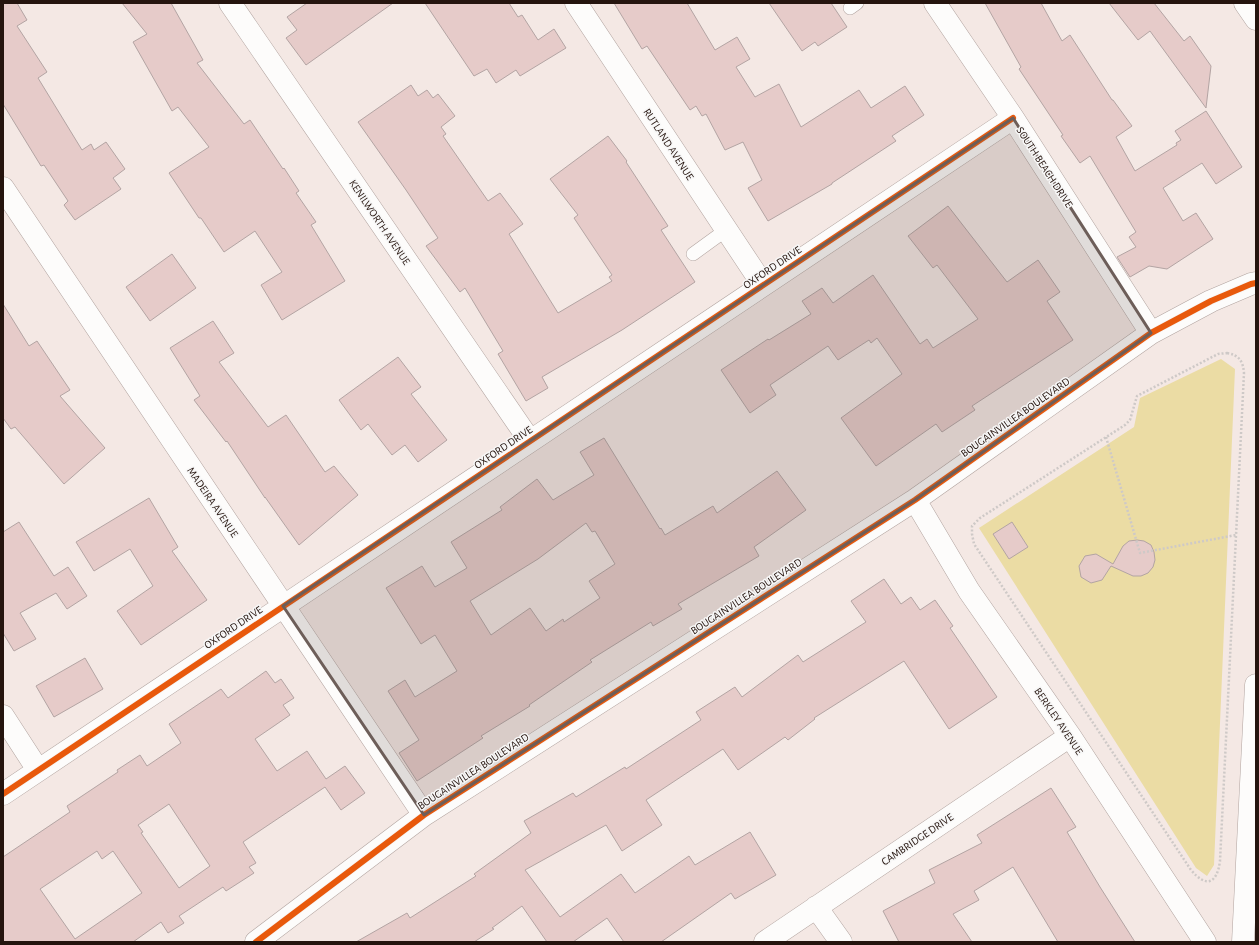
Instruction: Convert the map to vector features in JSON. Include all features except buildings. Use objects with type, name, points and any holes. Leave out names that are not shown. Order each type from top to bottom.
[{"type":"street","name":"KENILWORTH AVENUE","points":[[230,3],[530,441]]},
{"type":"street","name":"RUTLAND AVENUE","points":[[576,3],[763,285]]},
{"type":"street","name":"SOUTH BEACH DRIVE","points":[[935,3],[1013,118],[1151,333]]},
{"type":"street","points":[[1245,3],[1256,19]]},
{"type":"street","name":"OXFORD DRIVE","points":[[3,794],[1013,118]]},
{"type":"street","name":"MADEIRA AVENUE","points":[[3,188],[424,814]]},
{"type":"street","name":"BOUGAINVILLEA BOULEVARD","points":[[256,942],[424,814],[915,500],[1151,333],[1210,301],[1256,283]]},
{"type":"street","name":"BERKLEY AVENUE","points":[[915,500],[969,591],[1070,736],[1205,942]]},
{"type":"street","points":[[1243,942],[1256,685]]},
{"type":"street","points":[[3,716],[38,770]]},
{"type":"street","name":"CAMBRIDGE DRIVE","points":[[764,942],[1070,736]]},
{"type":"street","points":[[816,907],[841,942]]},
{"type":"lane","points":[[694,254],[726,230]]},
{"type":"path","points":[[1218,354],[1233,354],[1240,358],[1244,366],[1244,373],[1220,862],[1219,871],[1216,877],[1207,881],[1197,878],[1191,870],[974,544],[972,526],[980,518],[1106,437],[1130,420],[1137,396],[1218,354]]},
{"type":"path","points":[[1106,437],[1140,553],[1236,535]]},
{"type":"highlighted area","points":[[1013,118],[1151,333],[915,500],[424,815],[283,606]]},
{"type":"shaded area","points":[[1221,359],[1235,369],[1214,865],[1207,876],[1196,868],[979,528],[1134,427],[1140,398]]},
{"type":"cycle path","points":[[3,794],[1013,118]]},
{"type":"cycle path","points":[[256,942],[424,815],[915,500],[1151,333],[1211,301],[1256,283]]}]
